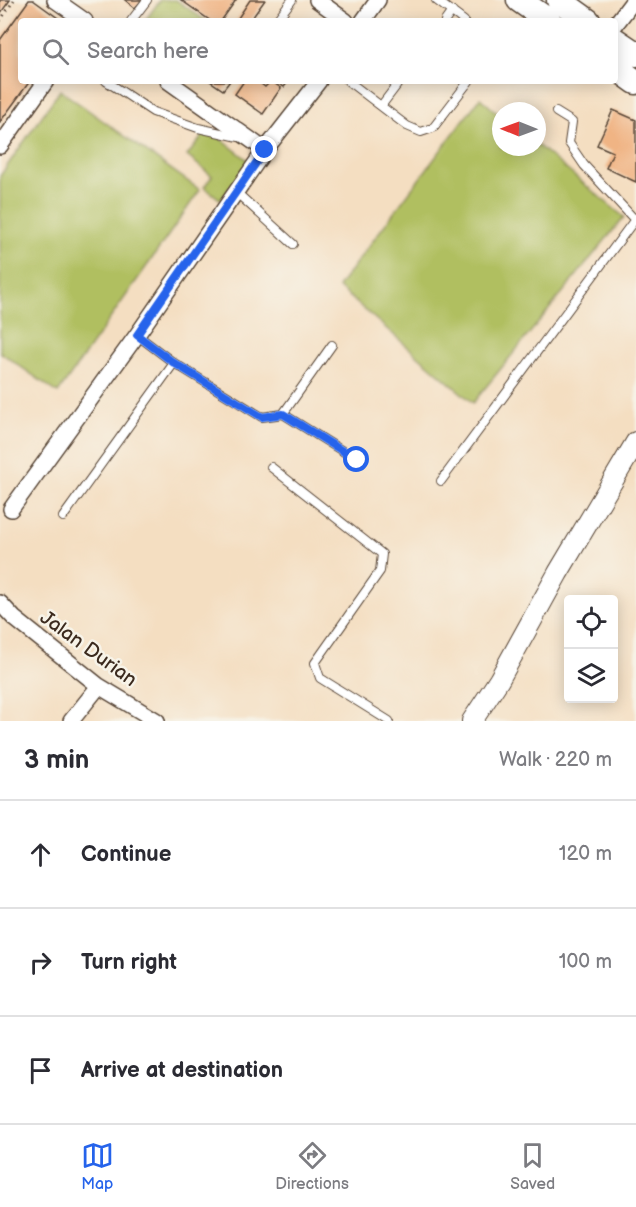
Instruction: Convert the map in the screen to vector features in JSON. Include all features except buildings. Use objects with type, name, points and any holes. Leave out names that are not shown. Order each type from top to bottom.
[{"type":"main road","points":[[519,0],[545,18]]},
{"type":"main road","points":[[559,0],[584,18]]},
{"type":"main road","points":[[618,42],[636,54]]},
{"type":"main road","points":[[618,69],[636,82]]},
{"type":"street","points":[[56,0],[80,18]]},
{"type":"street","points":[[317,0],[333,5],[344,18]]},
{"type":"street","points":[[365,18],[378,0]]},
{"type":"street","points":[[618,21],[634,0]]},
{"type":"street","points":[[0,146],[44,84]]},
{"type":"street","points":[[172,84],[265,150]]},
{"type":"street","points":[[11,509],[137,335],[265,150],[317,84]]},
{"type":"street","points":[[472,721],[500,680],[558,573],[636,442]]},
{"type":"street","name":"Jalan Durian","points":[[0,603],[14,618],[99,686],[157,721]]},
{"type":"street","points":[[71,721],[99,686]]},
{"type":"lane","points":[[133,18],[147,0]]},
{"type":"lane","points":[[278,18],[292,0]]},
{"type":"lane","points":[[436,0],[460,18]]},
{"type":"lane","points":[[447,18],[452,11]]},
{"type":"lane","points":[[111,84],[153,112],[198,128],[248,139]]},
{"type":"lane","points":[[352,84],[407,126],[421,132],[433,128],[467,84]]},
{"type":"lane","points":[[381,106],[398,84]]},
{"type":"lane","points":[[441,481],[635,219],[584,165],[568,143],[572,122],[556,111]]},
{"type":"lane","points":[[236,192],[293,244]]},
{"type":"lane","points":[[137,335],[174,363],[262,417],[283,414],[357,460]]},
{"type":"lane","points":[[283,414],[332,345]]},
{"type":"lane","points":[[63,517],[174,363]]},
{"type":"lane","points":[[271,467],[382,554],[380,572],[315,663],[320,678],[389,721]]},
{"type":"path","points":[[0,21],[14,0]]},
{"type":"green space","points":[[160,0],[176,0],[202,18],[147,18]]},
{"type":"green space","points":[[60,90],[200,190],[58,393],[0,352],[0,176]]},
{"type":"green space","points":[[480,98],[492,108],[492,156],[546,156],[546,152],[624,217],[473,403],[338,287]]},
{"type":"green space","points":[[208,129],[249,161],[221,200],[204,187],[212,176],[187,156]]},
{"type":"route","points":[[265,150],[137,335],[174,363],[262,417],[283,414],[357,460]]}]
